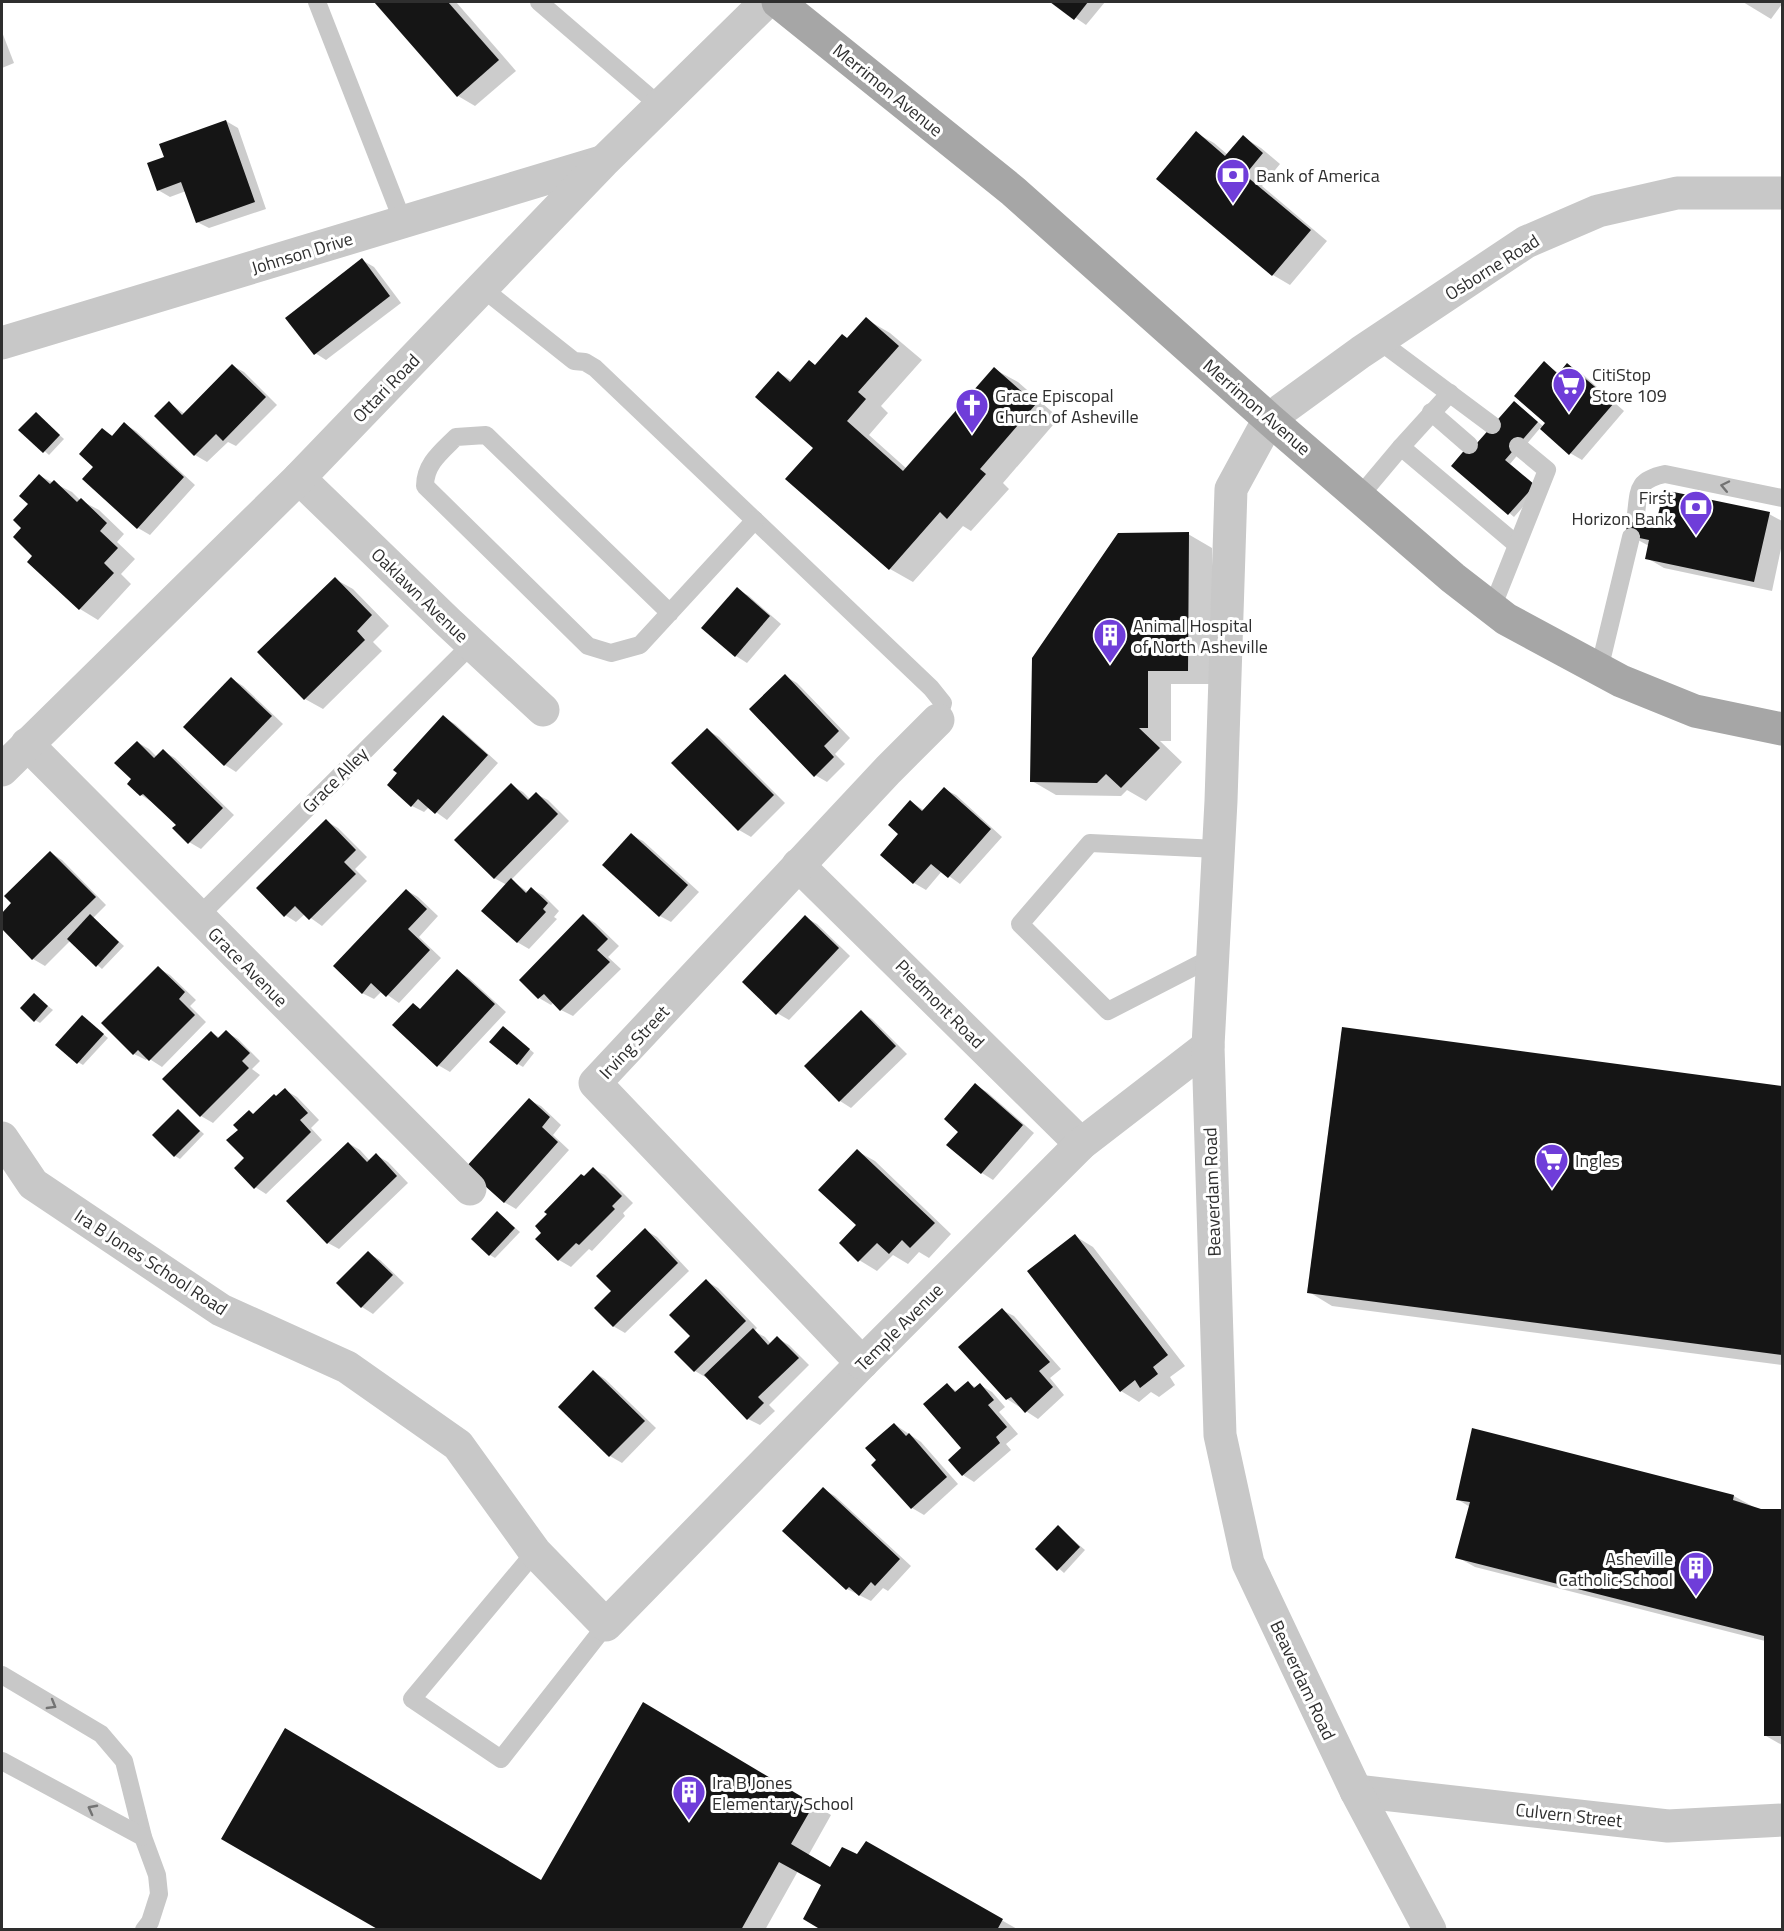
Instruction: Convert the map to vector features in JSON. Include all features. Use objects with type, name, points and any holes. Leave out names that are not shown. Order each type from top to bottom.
[{"type":"main road","name":"Merrimon Avenue","points":[[778,2],[1012,191],[1359,497],[1453,578],[1515,625],[1621,681],[1695,711],[1782,729]]},
{"type":"street","name":"Ottari Road","points":[[2,770],[299,478],[603,162],[766,2]]},
{"type":"street","name":"Johnson Drive","points":[[2,343],[603,162]]},
{"type":"street","name":"Osborne Road","points":[[1269,419],[1378,340],[1526,242],[1598,211],[1677,194],[1782,193]]},
{"type":"street","name":"Beaverdam Road","points":[[1269,419],[1231,489],[1218,849],[1208,1046],[1220,1435],[1248,1563],[1356,1791],[1430,1929]]},
{"type":"street","name":"Oaklawn Avenue","points":[[299,478],[543,710]]},
{"type":"street","name":"Irving Street","points":[[862,1363],[596,1083],[798,865],[938,720]]},
{"type":"street","name":"Grace Avenue","points":[[27,744],[470,1189]]},
{"type":"street","name":"Piedmont Road","points":[[798,865],[1081,1144]]},
{"type":"street","name":"Temple Avenue","points":[[606,1625],[862,1363],[1081,1144],[1208,1046]]},
{"type":"street","name":"Ira B Jones School Road","points":[[2,1138],[33,1184],[221,1310],[347,1367],[458,1445],[535,1552],[606,1625]]},
{"type":"street","name":"Culvern Street","points":[[1356,1791],[1668,1826],[1782,1820]]},
{"type":"lane","points":[[316,2],[403,222]]},
{"type":"lane","points":[[540,2],[660,106]]},
{"type":"lane","points":[[482,288],[574,361],[585,362],[596,368],[938,694],[943,703],[938,720]]},
{"type":"lane","points":[[1378,340],[1492,425]]},
{"type":"lane","points":[[1359,497],[1450,393]]},
{"type":"lane","points":[[1431,412],[1469,445]]},
{"type":"lane","points":[[669,613],[486,435],[456,437],[431,463],[425,474],[425,486],[588,646],[611,653],[640,645],[755,520]]},
{"type":"lane","points":[[1492,608],[1531,497],[1547,470],[1518,446]]},
{"type":"lane","points":[[1401,447],[1516,544]]},
{"type":"lane","points":[[1636,514],[1639,490],[1650,477],[1665,474],[1782,498]]},
{"type":"lane","points":[[1599,670],[1631,537]]},
{"type":"lane","name":"Grace Alley","points":[[198,917],[472,644]]},
{"type":"lane","points":[[1213,957],[1108,1011],[1020,924],[1090,843],[1218,849]]},
{"type":"lane","points":[[535,1552],[412,1699],[501,1759],[606,1625]]},
{"type":"lane","points":[[2,1676],[101,1734],[124,1761],[143,1837],[157,1875],[159,1894],[150,1922],[144,1929]]},
{"type":"lane","points":[[2,1761],[143,1837]]},
{"type":"building","points":[[374,2],[448,2],[499,60],[457,97]]},
{"type":"building","points":[[1050,2],[1088,2],[1074,20]]},
{"type":"building","points":[[226,120],[255,202],[196,223],[181,182],[157,191],[147,163],[164,157],[159,144]]},
{"type":"building","name":"Bank of America","points":[[1196,131],[1225,156],[1243,135],[1263,153],[1245,175],[1311,230],[1272,276],[1156,179]]},
{"type":"building","points":[[362,258],[390,296],[314,355],[285,318]]},
{"type":"building","name":"Grace Episcopal Church of Asheville","points":[[866,317],[899,346],[858,392],[866,399],[847,421],[903,471],[994,367],[1036,404],[980,469],[986,474],[947,519],[940,512],[889,570],[785,479],[813,448],[755,397],[778,371],[790,382],[809,360],[815,365],[842,334],[847,338]]},
{"type":"building","name":"CitiStop Store 109","points":[[1544,361],[1558,374],[1567,363],[1614,403],[1569,455],[1540,429],[1545,423],[1514,396]]},
{"type":"building","points":[[232,364],[266,397],[223,441],[216,434],[194,456],[154,416],[169,401],[182,415]]},
{"type":"building","points":[[1514,401],[1538,422],[1505,460],[1535,485],[1508,515],[1451,466],[1473,440],[1477,443]]},
{"type":"building","points":[[36,412],[60,435],[43,453],[18,430]]},
{"type":"building","points":[[124,422],[184,477],[137,529],[82,479],[93,467],[79,454],[102,428],[112,436]]},
{"type":"building","points":[[39,474],[50,484],[54,480],[77,502],[81,498],[107,523],[100,531],[118,548],[104,563],[114,573],[79,610],[27,562],[32,556],[13,537],[21,528],[13,520],[28,504],[19,496]]},
{"type":"building","name":"First Horizon Bank","points":[[1664,490],[1770,512],[1754,582],[1645,559],[1649,540],[1625,535],[1630,513],[1657,519]]},
{"type":"building","name":"Animal Hospital of North Asheville","points":[[1189,532],[1188,671],[1148,671],[1148,728],[1139,728],[1160,748],[1121,788],[1106,774],[1097,783],[1030,782],[1032,658],[1118,533]]},
{"type":"building","points":[[335,577],[372,615],[357,631],[365,640],[304,700],[257,652]]},
{"type":"building","points":[[737,587],[770,616],[735,657],[701,628]]},
{"type":"building","points":[[785,674],[839,731],[824,746],[834,757],[814,777],[749,709]]},
{"type":"building","points":[[231,677],[272,716],[224,766],[183,727]]},
{"type":"building","points":[[443,715],[488,755],[435,814],[418,799],[411,807],[387,785],[397,773],[393,770]]},
{"type":"building","points":[[707,728],[774,795],[738,831],[671,763]]},
{"type":"building","points":[[137,741],[154,758],[163,749],[223,808],[188,844],[172,828],[176,825],[143,794],[140,796],[127,784],[131,779],[114,763]]},
{"type":"building","points":[[511,783],[528,800],[536,792],[558,814],[494,879],[454,840]]},
{"type":"building","points":[[944,787],[991,829],[948,878],[931,864],[913,884],[880,855],[898,834],[888,825],[910,800],[922,811]]},
{"type":"building","points":[[326,819],[356,850],[344,862],[356,874],[309,920],[295,906],[284,917],[256,888]]},
{"type":"building","points":[[631,833],[688,885],[659,917],[602,865]]},
{"type":"building","points":[[50,851],[96,897],[32,960],[2,929],[2,913],[11,903],[4,896]]},
{"type":"building","points":[[511,878],[526,893],[531,887],[548,903],[543,909],[546,912],[517,943],[481,911]]},
{"type":"building","points":[[406,889],[427,909],[408,929],[430,950],[386,997],[371,983],[362,994],[333,966]]},
{"type":"building","points":[[90,914],[119,942],[96,967],[67,939]]},
{"type":"building","points":[[583,914],[608,939],[597,950],[610,962],[560,1011],[544,994],[538,999],[519,980]]},
{"type":"building","points":[[805,915],[839,948],[776,1015],[742,982]]},
{"type":"building","points":[[158,966],[185,992],[179,999],[195,1015],[149,1061],[138,1050],[133,1055],[101,1023]]},
{"type":"building","points":[[457,969],[495,1004],[437,1067],[392,1025],[413,1003],[420,1009]]},
{"type":"building","points":[[34,993],[48,1006],[34,1022],[20,1008]]},
{"type":"building","points":[[861,1010],[896,1046],[839,1102],[804,1066]]},
{"type":"building","points":[[82,1015],[104,1034],[77,1064],[55,1045]]},
{"type":"building","points":[[503,1026],[530,1049],[517,1065],[489,1042]]},
{"type":"building","name":"Ingles","points":[[1342,1027],[1782,1086],[1782,1355],[1307,1293]]},
{"type":"building","points":[[226,1030],[250,1053],[242,1061],[249,1068],[200,1117],[162,1079],[211,1031],[218,1038]]},
{"type":"building","points":[[975,1083],[1023,1125],[981,1174],[946,1145],[958,1132],[944,1119]]},
{"type":"building","points":[[285,1088],[308,1113],[300,1120],[311,1132],[254,1189],[234,1168],[244,1158],[226,1140],[238,1130],[233,1125],[249,1110],[253,1114],[274,1094],[276,1096]]},
{"type":"building","points":[[529,1098],[550,1117],[542,1127],[558,1142],[504,1203],[465,1168]]},
{"type":"building","points":[[178,1109],[200,1131],[174,1157],[152,1135]]},
{"type":"building","points":[[348,1142],[367,1162],[376,1153],[397,1176],[327,1244],[286,1201]]},
{"type":"building","points":[[857,1149],[935,1223],[910,1248],[902,1240],[889,1254],[877,1243],[858,1262],[839,1243],[856,1225],[818,1190]]},
{"type":"building","points":[[593,1167],[622,1196],[612,1206],[615,1209],[579,1245],[576,1243],[558,1261],[535,1239],[541,1233],[535,1226],[547,1214],[544,1212],[581,1174],[584,1176]]},
{"type":"building","points":[[497,1211],[515,1228],[489,1256],[471,1239]]},
{"type":"building","points":[[645,1228],[678,1263],[613,1327],[594,1308],[611,1291],[596,1276]]},
{"type":"building","points":[[1075,1234],[1168,1355],[1153,1367],[1158,1374],[1140,1388],[1135,1380],[1120,1392],[1027,1271]]},
{"type":"building","points":[[368,1251],[393,1275],[361,1308],[336,1283]]},
{"type":"building","points":[[706,1279],[746,1321],[694,1372],[674,1352],[690,1336],[669,1315]]},
{"type":"building","points":[[1002,1308],[1050,1362],[1039,1371],[1053,1387],[1025,1413],[1011,1397],[1006,1400],[958,1347]]},
{"type":"building","points":[[753,1328],[768,1345],[777,1336],[799,1358],[758,1397],[764,1403],[747,1420],[704,1375]]},
{"type":"building","points":[[593,1370],[645,1421],[609,1457],[558,1407]]},
{"type":"building","points":[[968,1381],[974,1388],[980,1383],[994,1400],[988,1405],[1007,1427],[996,1437],[1000,1443],[962,1476],[948,1460],[961,1448],[923,1404],[947,1383],[955,1392]]},
{"type":"building","points":[[894,1423],[906,1436],[909,1433],[947,1477],[911,1509],[871,1465],[876,1460],[865,1448]]},
{"type":"building","name":"Asheville Catholic School","points":[[1472,1428],[1734,1495],[1733,1500],[1761,1509],[1782,1509],[1782,1736],[1764,1736],[1764,1636],[1455,1558],[1470,1502],[1456,1500]]},
{"type":"building","points":[[823,1487],[900,1559],[875,1586],[871,1582],[859,1596],[849,1587],[846,1590],[782,1531]]},
{"type":"building","points":[[1058,1525],[1080,1547],[1057,1571],[1035,1549]]},
{"type":"building","name":"Ira B Jones Elementary School","points":[[643,1702],[814,1804],[791,1844],[830,1867],[842,1847],[857,1854],[866,1841],[1003,1919],[997,1930],[817,1930],[818,1928],[803,1919],[821,1885],[779,1862],[741,1930],[379,1930],[221,1839],[285,1728],[541,1880]]},
{"type":"place","name":"Bank of America","points":[[1233,204]]},
{"type":"place","name":"CitiStop Store 109","points":[[1569,413]]},
{"type":"place","name":"Grace Episcopal Church of Asheville","points":[[972,434]]},
{"type":"place","name":"First Horizon Bank","points":[[1696,536]]},
{"type":"place","name":"Animal Hospital of North Asheville","points":[[1110,664]]},
{"type":"place","name":"Ingles","points":[[1552,1189]]},
{"type":"place","name":"Asheville Catholic School","points":[[1696,1597]]},
{"type":"place","name":"Ira B Jones Elementary School","points":[[689,1821]]}]
